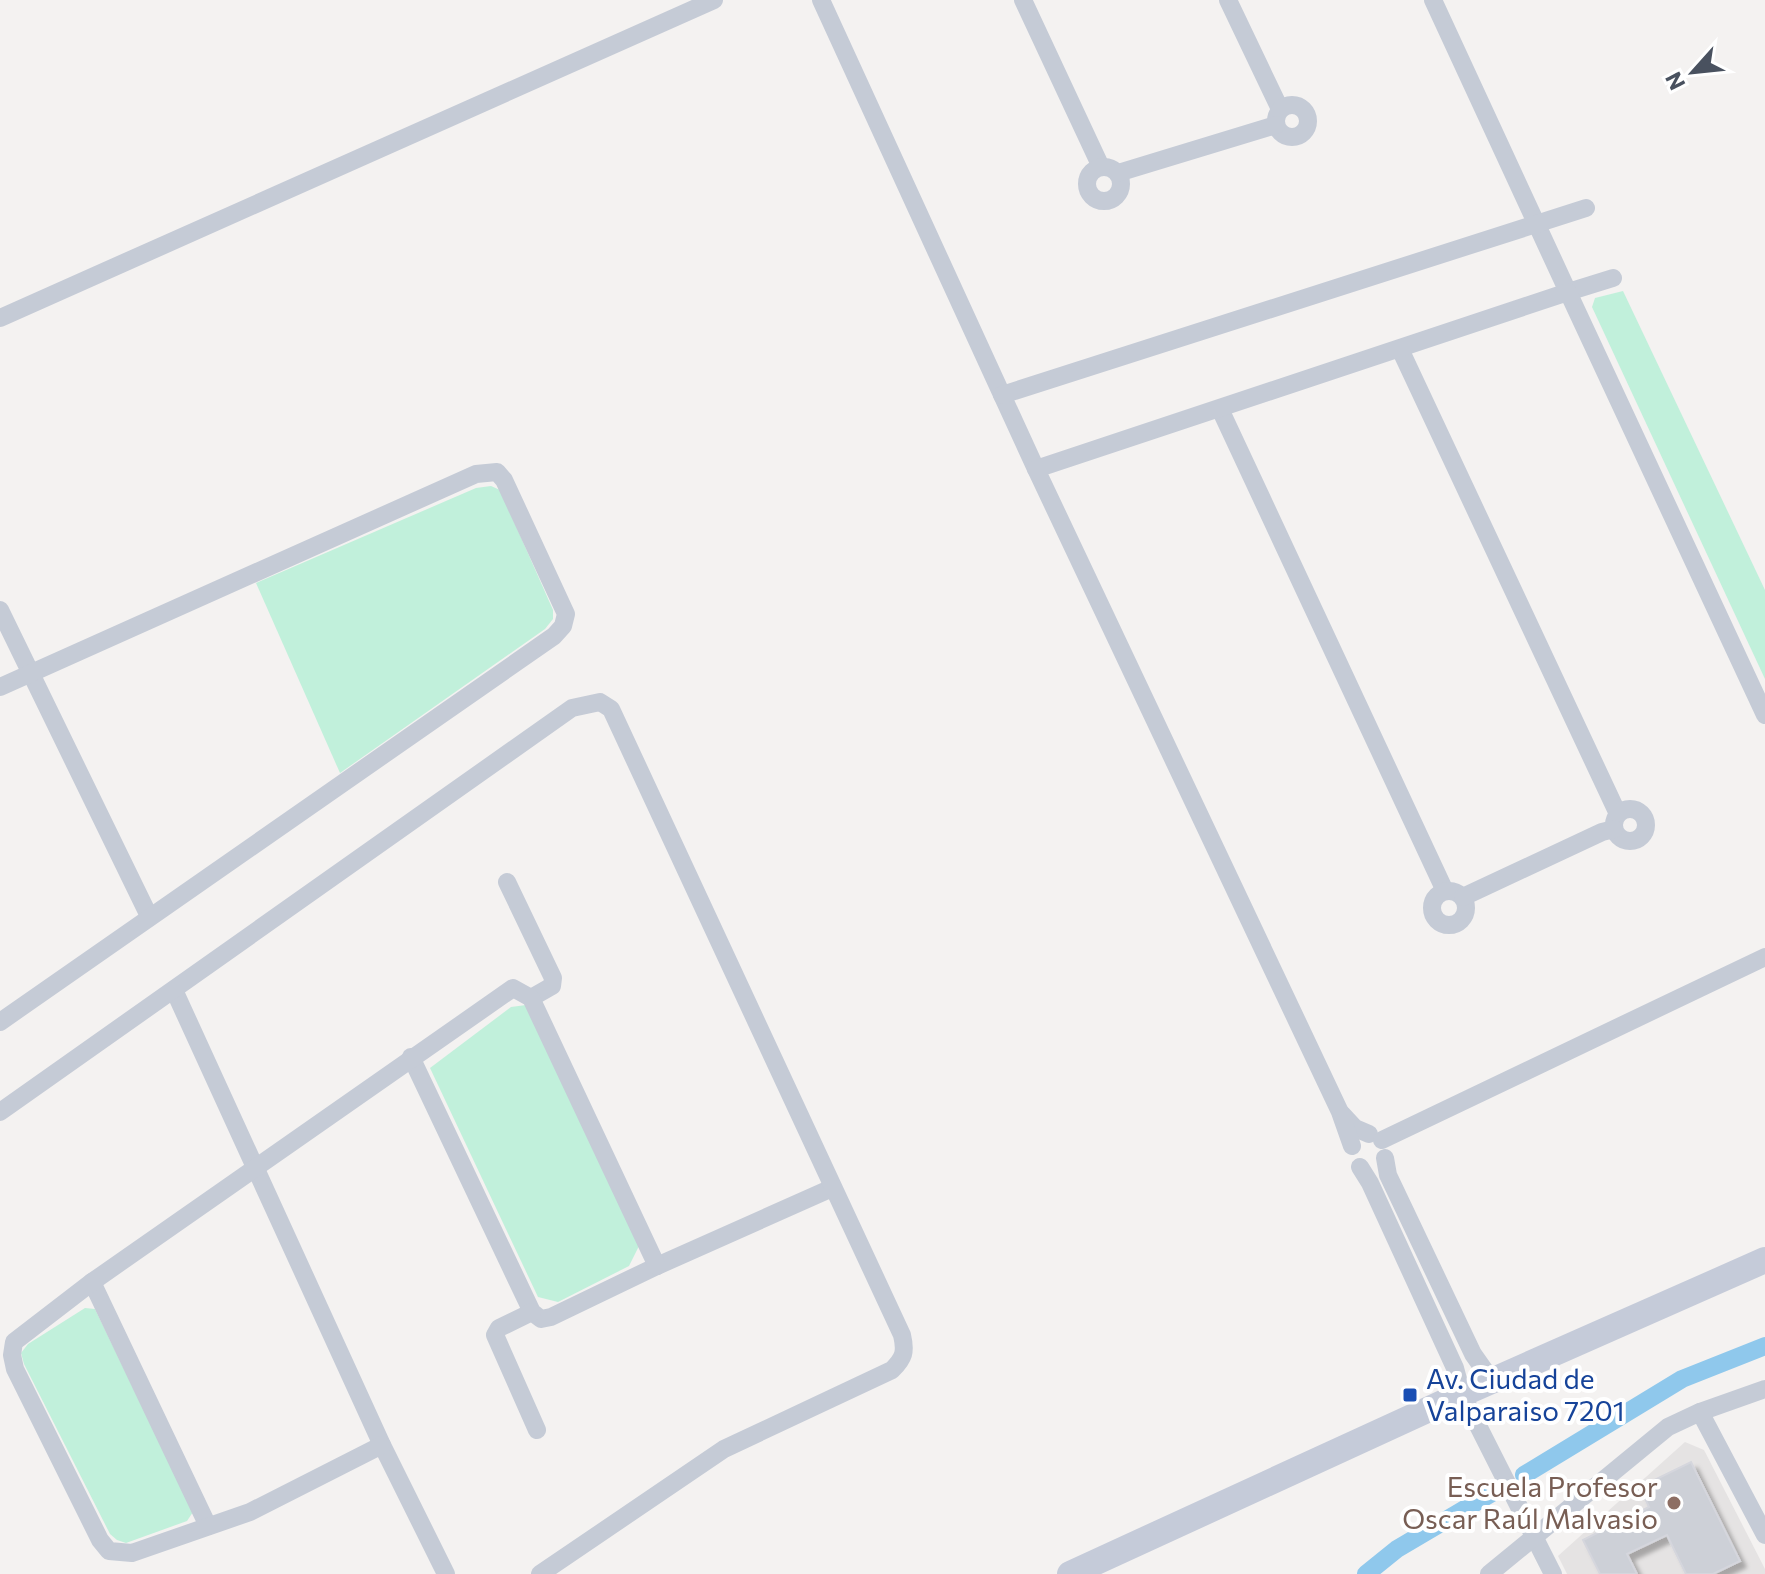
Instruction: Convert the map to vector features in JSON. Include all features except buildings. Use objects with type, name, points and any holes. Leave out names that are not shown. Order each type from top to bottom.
[{"type":"main road","points":[[1070,1574],[1462,1394],[1765,1260]]},
{"type":"street","points":[[0,318],[714,0]]},
{"type":"street","points":[[821,0],[1036,469],[1340,1112],[1352,1146],[1352,1158],[1370,1183],[1455,1368],[1462,1394],[1553,1574]]},
{"type":"street","points":[[1023,0],[1109,170],[1278,117],[1228,0]]},
{"type":"street","points":[[1433,0],[1765,715]]},
{"type":"street","points":[[1002,395],[1586,208]]},
{"type":"street","points":[[1036,469],[1613,278]]},
{"type":"street","points":[[1220,409],[1454,894],[1602,832],[1616,822],[1400,349]]},
{"type":"street","points":[[0,687],[476,474],[497,472],[504,480],[566,614],[563,626],[554,636],[0,1022]]},
{"type":"street","points":[[0,610],[149,916]]},
{"type":"street","points":[[0,1112],[572,708],[600,702],[611,709],[902,1335],[905,1348],[903,1358],[892,1370],[724,1449],[540,1574]]},
{"type":"street","points":[[507,882],[553,978],[552,986],[531,998]]},
{"type":"street","points":[[1352,1146],[1359,1136],[1379,1144],[1765,957]]},
{"type":"street","points":[[382,1445],[250,1512],[132,1553],[109,1551],[100,1540],[15,1369],[12,1355],[14,1342],[92,1282],[513,988],[531,998],[657,1266]]},
{"type":"street","points":[[174,990],[382,1445],[446,1574]]},
{"type":"street","points":[[411,1057],[532,1312],[541,1319],[832,1188]]},
{"type":"street","points":[[1340,1112],[1355,1128],[1379,1144],[1388,1175],[1473,1354],[1492,1381]]},
{"type":"street","points":[[1360,1167],[1377,1166],[1379,1144]]},
{"type":"street","points":[[92,1282],[208,1526]]},
{"type":"street","points":[[532,1312],[499,1328],[495,1335],[537,1430]]},
{"type":"street","points":[[1489,1574],[1652,1438],[1700,1412],[1765,1389]]},
{"type":"street","points":[[1700,1412],[1765,1535]]},
{"type":"shaded area","name":"Escuela Profesor Oscar Raúl Malvasio","points":[[1685,1442],[1704,1450],[1765,1574],[1567,1574],[1558,1556]]},
{"type":"green space","points":[[1623,291],[1765,590],[1765,679],[1592,307],[1595,298]]},
{"type":"green space","points":[[491,486],[500,490],[553,610],[553,619],[545,629],[340,773],[256,583],[476,488]]},
{"type":"green space","points":[[526,1005],[639,1246],[629,1266],[558,1302],[538,1297],[430,1068],[511,1007]]},
{"type":"green space","points":[[85,1308],[95,1309],[193,1512],[187,1521],[126,1543],[110,1534],[21,1353],[28,1344]]},
{"type":"waterway","points":[[1524,1475],[1682,1379],[1765,1346]]},
{"type":"waterway","points":[[1366,1574],[1397,1549],[1497,1490]]},
{"type":"place","name":"Av. Ciudad de Valparaiso 7201","points":[[1410,1395]]},
{"type":"place","name":"Escuela Profesor Oscar Raúl Malvasio","points":[[1674,1503]]}]
